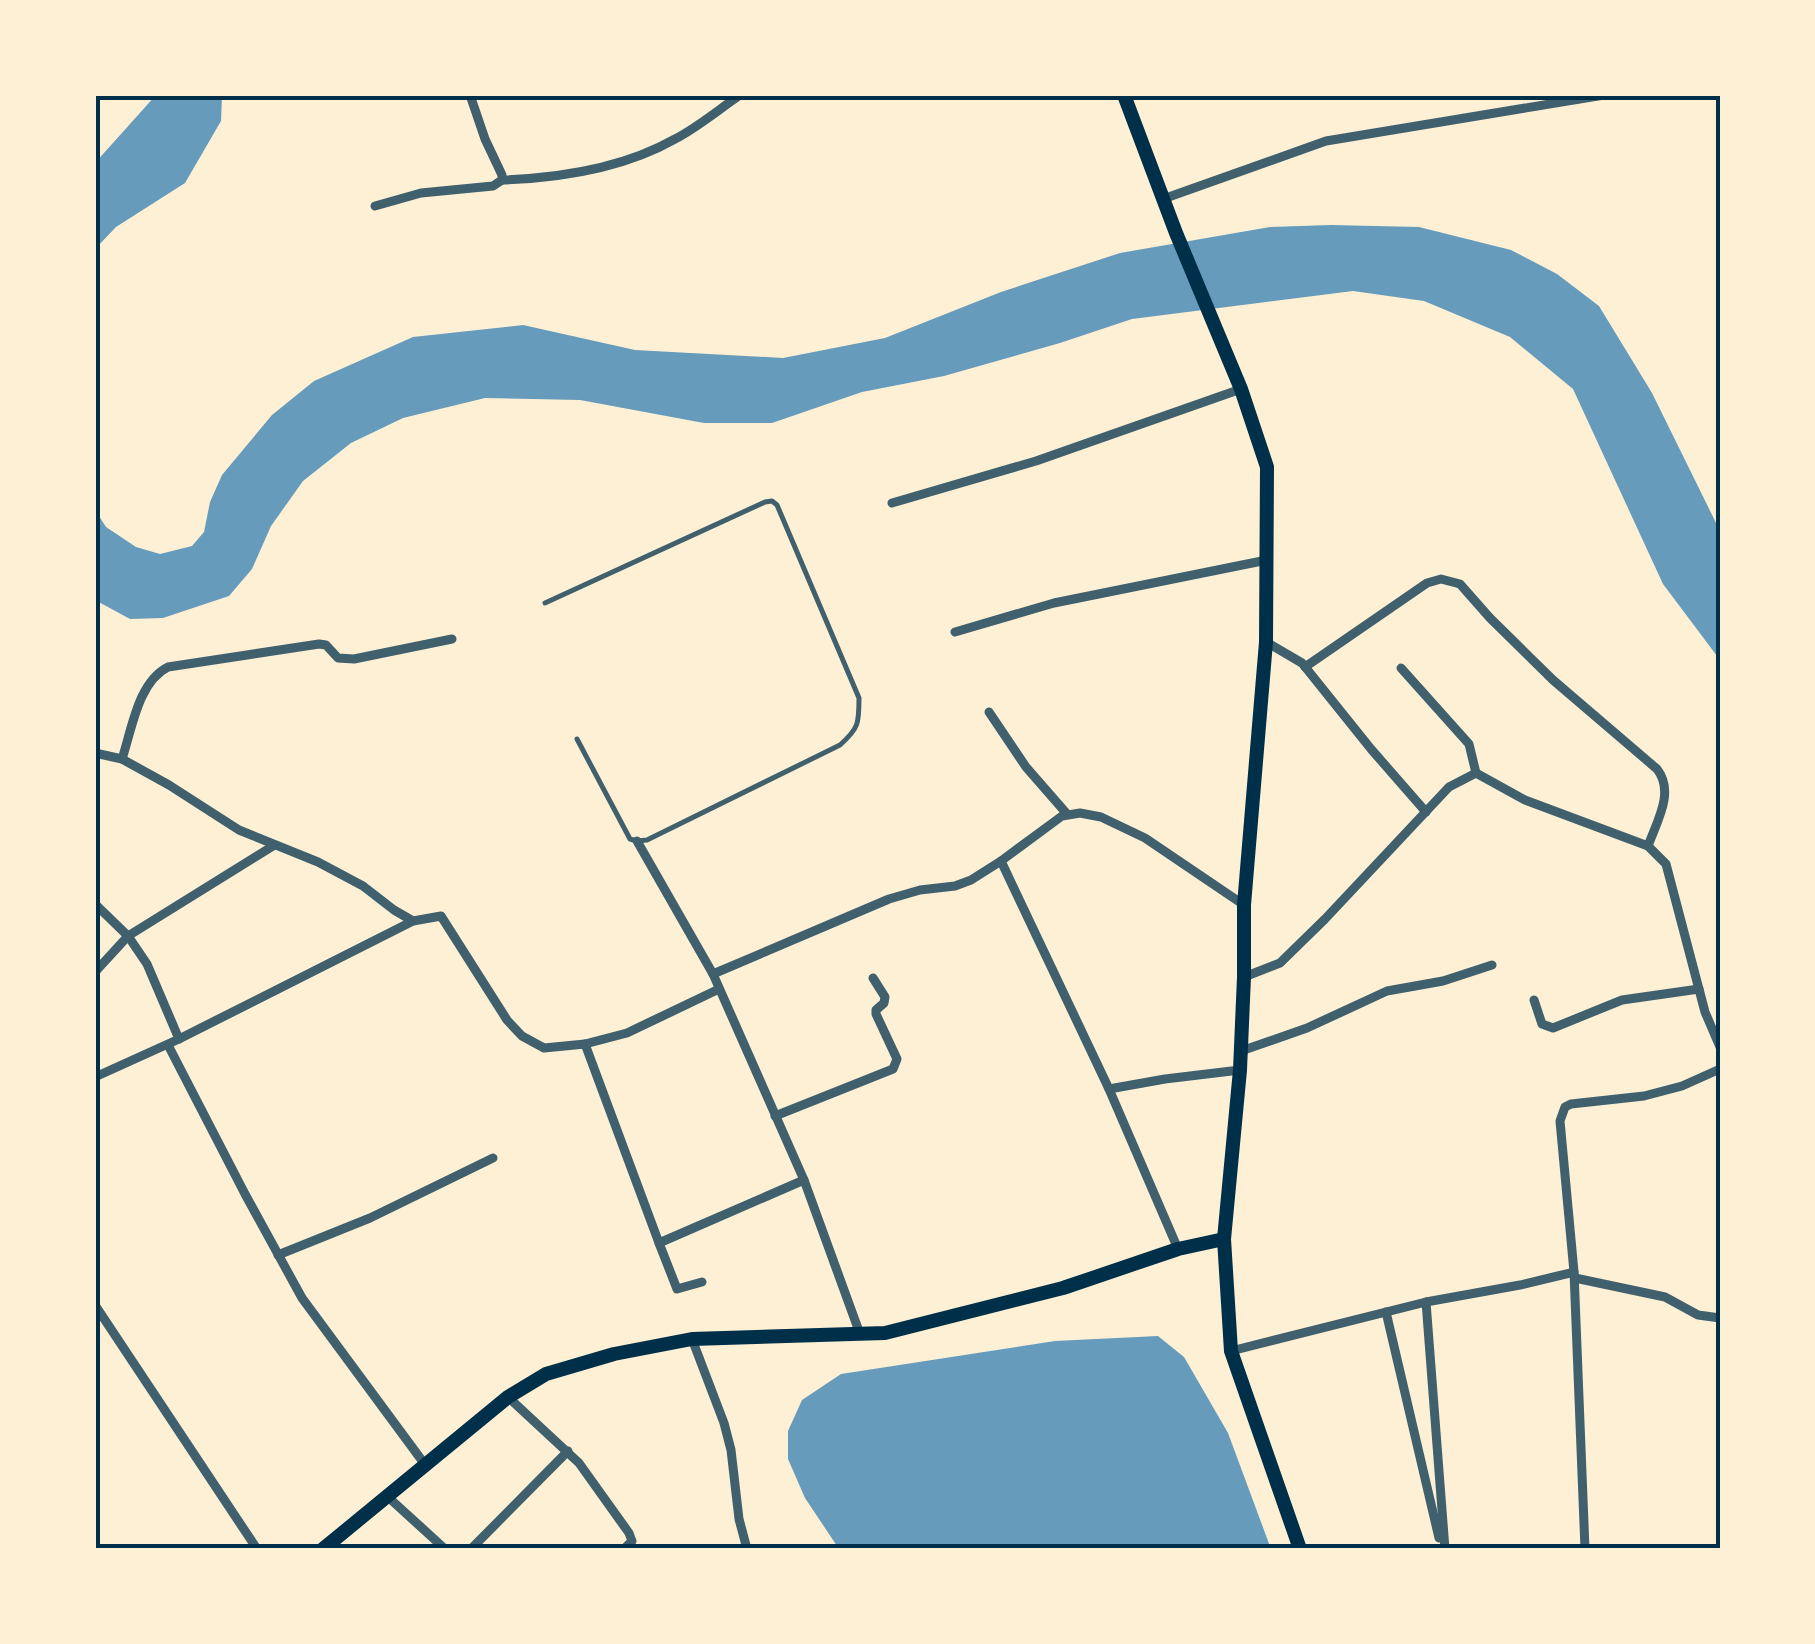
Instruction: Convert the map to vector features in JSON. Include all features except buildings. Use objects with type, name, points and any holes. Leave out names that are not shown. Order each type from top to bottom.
[{"type":"main road","points":[[1124,95],[1240,389],[1267,468],[1266,642],[1244,906],[1240,1070],[1224,1239],[1230,1351],[1300,1549]]},
{"type":"main road","points":[[323,1549],[508,1396],[546,1374],[614,1354],[692,1339],[885,1332],[1063,1288],[1178,1249],[1224,1239]]},
{"type":"street","points":[[470,95],[502,180]]},
{"type":"street","points":[[375,206],[421,193],[493,186],[502,180],[540,179],[634,157],[676,139],[740,95]]},
{"type":"street","points":[[1163,199],[1326,141],[1604,95]]},
{"type":"street","points":[[892,504],[1036,461],[1240,389]]},
{"type":"street","points":[[955,632],[1054,603],[1267,560]]},
{"type":"street","points":[[1305,667],[1427,583],[1441,579],[1460,584],[1553,680],[1665,779],[1665,798],[1648,846]]},
{"type":"street","points":[[122,759],[150,680],[168,667],[319,644],[326,645],[338,658],[354,659],[452,639]]},
{"type":"street","points":[[1266,642],[1305,667],[1426,812]]},
{"type":"street","points":[[1401,668],[1469,744],[1476,773],[1525,800],[1648,846],[1666,864],[1705,1012],[1720,1047]]},
{"type":"street","points":[[989,712],[1026,766],[1067,814]]},
{"type":"street","points":[[95,753],[122,759],[238,830],[318,862],[363,886],[413,921]]},
{"type":"street","points":[[1244,977],[1280,963],[1449,787],[1476,773]]},
{"type":"street","points":[[713,974],[890,899],[970,880],[1067,814],[1101,817],[1128,829],[1244,906]]},
{"type":"street","points":[[637,842],[713,974],[804,1180],[860,1334]]},
{"type":"street","points":[[95,972],[128,936],[273,846]]},
{"type":"street","points":[[1002,861],[1109,1089],[1178,1249]]},
{"type":"street","points":[[95,904],[128,936],[147,964],[179,1040]]},
{"type":"street","points":[[95,1077],[179,1040],[413,921],[440,916],[507,1020],[522,1036],[544,1048],[585,1044],[628,1033],[719,990]]},
{"type":"street","points":[[1241,1051],[1307,1028],[1387,990],[1443,981],[1492,964]]},
{"type":"street","points":[[775,1116],[893,1069],[897,1060],[876,1014],[885,997],[873,978]]},
{"type":"street","points":[[1534,1000],[1542,1024],[1553,1028],[1622,1000],[1699,989]]},
{"type":"street","points":[[585,1044],[677,1288],[702,1282]]},
{"type":"street","points":[[168,1045],[302,1298],[426,1466]]},
{"type":"street","points":[[1109,1089],[1240,1070]]},
{"type":"street","points":[[1584,1549],[1574,1275],[1560,1121],[1565,1107],[1585,1101],[1644,1096],[1720,1070]]},
{"type":"street","points":[[278,1255],[370,1218],[493,1158]]},
{"type":"street","points":[[659,1243],[804,1180]]},
{"type":"street","points":[[1230,1351],[1426,1302],[1574,1275],[1665,1297],[1698,1315],[1720,1318]]},
{"type":"street","points":[[1426,1302],[1443,1549]]},
{"type":"street","points":[[95,1305],[258,1549]]},
{"type":"street","points":[[1386,1312],[1443,1549]]},
{"type":"street","points":[[692,1339],[731,1450],[746,1549]]},
{"type":"street","points":[[508,1396],[568,1451],[594,1482],[629,1533],[632,1541],[624,1549]]},
{"type":"street","points":[[470,1549],[568,1451]]},
{"type":"street","points":[[388,1497],[445,1549]]},
{"type":"lane","points":[[545,603],[772,501],[778,504],[859,698],[859,721],[840,745],[637,842],[630,838],[577,740]]},
{"type":"water","points":[[156,95],[222,95],[221,121],[185,183],[116,227],[95,249],[95,163]]},
{"type":"water","points":[[1270,227],[1419,227],[1511,250],[1557,274],[1599,306],[1652,393],[1720,531],[1720,660],[1663,584],[1573,389],[1510,337],[1424,301],[1353,291],[1132,319],[944,376],[862,392],[772,423],[704,423],[580,400],[485,398],[403,418],[351,443],[303,481],[271,526],[252,569],[229,596],[163,618],[130,619],[95,600],[95,510],[106,527],[136,547],[160,554],[192,546],[204,532],[210,502],[222,475],[272,415],[314,381],[413,337],[523,325],[635,350],[783,358],[885,338],[1001,292],[1120,253]]},
{"type":"water","points":[[1158,1336],[1184,1357],[1228,1433],[1271,1549],[839,1549],[805,1498],[788,1459],[788,1431],[802,1400],[841,1374],[1055,1341]]}]
